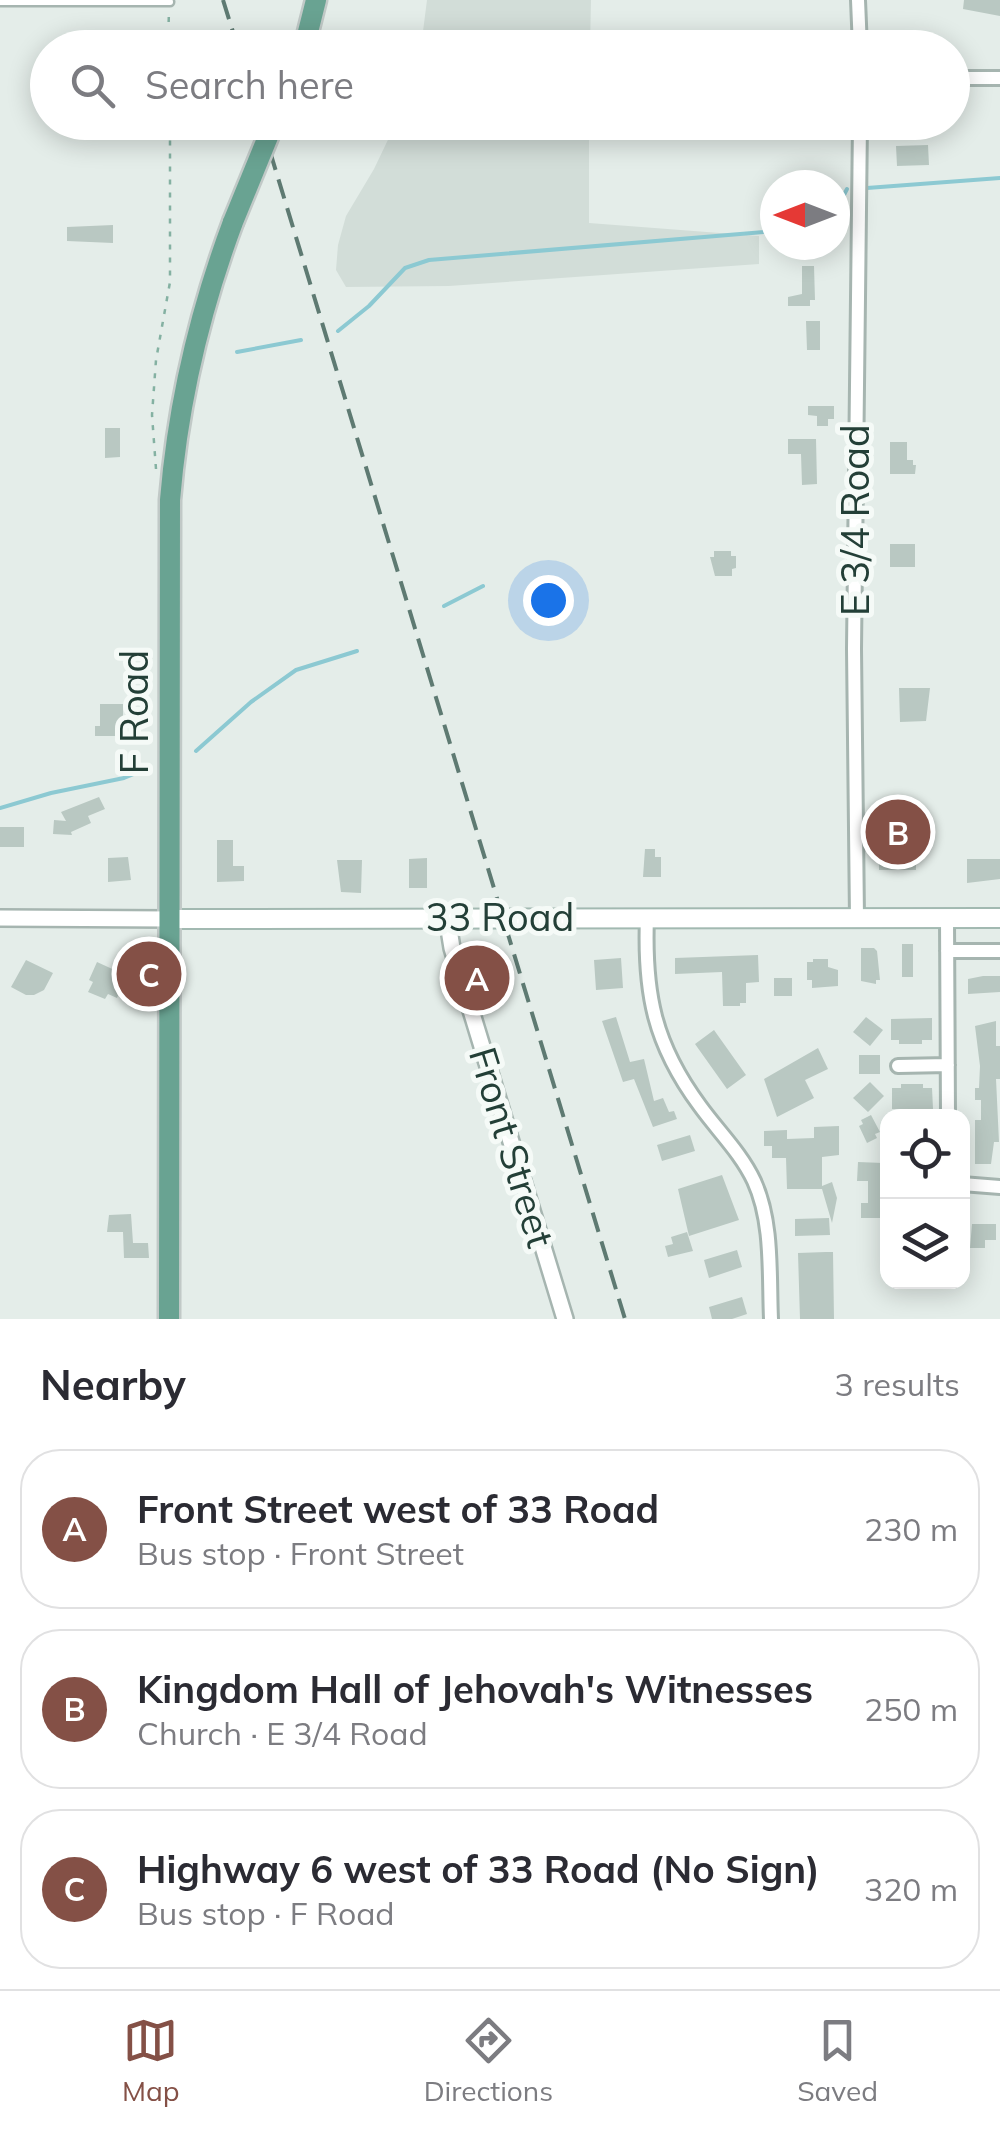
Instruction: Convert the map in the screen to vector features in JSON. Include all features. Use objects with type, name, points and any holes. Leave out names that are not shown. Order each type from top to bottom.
[{"type":"main road","points":[[308,30],[316,0]]},
{"type":"main road","name":"F Road","points":[[169,1319],[168,546],[172,478],[183,389],[200,315],[232,222],[266,140]]},
{"type":"main road","name":"33 Road","points":[[169,919],[1000,918]]},
{"type":"street","points":[[858,0],[859,30]]},
{"type":"street","points":[[970,78],[1000,78]]},
{"type":"street","name":"E 3/4 Road","points":[[857,918],[854,631],[860,140]]},
{"type":"street","name":"Front Street","points":[[447,917],[452,948],[564,1319]]},
{"type":"street","points":[[647,917],[646,984],[662,1042],[701,1108],[755,1183],[767,1234],[771,1319]]},
{"type":"street","name":"33 Road","points":[[0,918],[169,919]]},
{"type":"street","points":[[947,918],[948,1109]]},
{"type":"street","points":[[947,950],[1000,951]]},
{"type":"street","points":[[898,1066],[948,1065]]},
{"type":"street","points":[[970,1185],[1000,1187]]},
{"type":"lane","points":[[0,2],[170,2]]},
{"type":"path","points":[[169,30],[170,2]]},
{"type":"path","points":[[170,140],[170,282],[156,360],[152,416],[157,475],[172,478]]},
{"type":"shaded area","points":[[427,0],[591,0],[590,30],[423,30]]},
{"type":"shaded area","points":[[388,140],[589,140],[589,223],[759,236],[759,264],[449,286],[346,287],[336,270],[338,245],[346,216]]},
{"type":"building","points":[[964,0],[1000,0],[1000,16],[963,9]]},
{"type":"building","points":[[928,145],[929,165],[897,166],[896,146]]},
{"type":"building","points":[[113,225],[113,243],[67,241],[67,227]]},
{"type":"building","points":[[802,266],[814,266],[815,300],[810,300],[810,306],[788,306],[788,297],[802,294]]},
{"type":"building","points":[[806,321],[820,321],[820,350],[807,350]]},
{"type":"building","points":[[808,406],[834,406],[834,419],[828,419],[828,426],[817,426],[817,416],[808,415]]},
{"type":"building","points":[[105,428],[120,428],[120,457],[105,458]]},
{"type":"building","points":[[788,439],[816,439],[817,484],[802,485],[801,454],[788,454]]},
{"type":"building","points":[[890,442],[907,442],[907,460],[916,465],[915,474],[890,474]]},
{"type":"building","points":[[890,544],[915,544],[915,567],[890,567]]},
{"type":"building","points":[[714,551],[731,551],[731,556],[736,556],[732,576],[715,576],[710,557],[714,557]]},
{"type":"building","points":[[899,688],[930,688],[926,721],[900,722]]},
{"type":"building","points":[[100,704],[123,704],[123,736],[95,736],[95,726],[100,726]]},
{"type":"building","points":[[99,797],[105,809],[88,816],[91,823],[71,832],[72,835],[53,834],[54,820],[66,821],[61,812]]},
{"type":"building","points":[[879,800],[893,800],[893,812],[913,816],[916,836],[927,836],[927,847],[916,847],[916,870],[879,870]]},
{"type":"building","points":[[0,827],[24,827],[24,847],[0,847]]},
{"type":"building","points":[[217,840],[233,840],[233,866],[244,866],[244,881],[217,882]]},
{"type":"building","points":[[645,849],[655,849],[655,857],[661,857],[661,877],[643,877]]},
{"type":"building","points":[[128,857],[131,880],[108,882],[108,858]]},
{"type":"building","points":[[427,858],[427,888],[409,888],[409,859]]},
{"type":"building","points":[[967,859],[1000,859],[1000,879],[967,883]]},
{"type":"building","points":[[337,860],[362,860],[361,893],[341,892]]},
{"type":"building","points":[[902,944],[913,944],[913,977],[902,977]]},
{"type":"building","points":[[861,948],[877,951],[880,980],[876,984],[861,981]]},
{"type":"building","points":[[758,955],[759,982],[746,983],[746,1003],[740,1006],[723,1006],[722,972],[675,974],[675,958]]},
{"type":"building","points":[[621,958],[623,988],[596,990],[594,960]]},
{"type":"building","points":[[828,959],[828,967],[838,970],[838,986],[812,988],[812,980],[807,980],[807,962]]},
{"type":"building","points":[[26,960],[53,973],[44,990],[34,995],[11,987]]},
{"type":"building","points":[[97,962],[132,978],[124,995],[119,993],[117,998],[108,994],[105,999],[88,992]]},
{"type":"building","points":[[1000,976],[1000,992],[968,994],[968,979]]},
{"type":"building","points":[[774,978],[792,978],[792,996],[774,996]]},
{"type":"building","points":[[616,1017],[630,1062],[644,1059],[654,1101],[663,1098],[677,1119],[653,1127],[634,1079],[623,1082],[602,1021]]},
{"type":"building","points":[[866,1017],[883,1030],[870,1046],[853,1032]]},
{"type":"building","points":[[932,1018],[932,1040],[899,1044],[899,1040],[891,1040],[891,1019]]},
{"type":"building","points":[[996,1021],[996,1046],[1000,1046],[1000,1079],[996,1079],[999,1142],[994,1142],[991,1164],[975,1164],[975,1120],[981,1120],[981,1100],[975,1100],[980,1066],[975,1026]]},
{"type":"building","points":[[714,1030],[746,1075],[727,1089],[695,1044]]},
{"type":"building","points":[[818,1048],[828,1069],[805,1080],[814,1098],[777,1117],[764,1079]]},
{"type":"building","points":[[859,1055],[880,1055],[880,1074],[859,1074]]},
{"type":"building","points":[[870,1082],[884,1096],[868,1112],[853,1098]]},
{"type":"building","points":[[901,1084],[923,1084],[923,1088],[932,1088],[933,1109],[892,1109],[892,1088],[901,1088]]},
{"type":"building","points":[[871,1115],[880,1132],[875,1134],[877,1138],[867,1143],[859,1126],[863,1124],[861,1120]]},
{"type":"building","points":[[839,1126],[839,1155],[822,1157],[822,1186],[832,1182],[837,1198],[832,1223],[822,1189],[787,1189],[786,1158],[772,1158],[772,1146],[764,1146],[764,1131],[787,1130],[787,1139],[814,1138],[814,1127]]},
{"type":"building","points":[[690,1135],[695,1151],[662,1161],[657,1145]]},
{"type":"building","points":[[858,1162],[880,1163],[880,1218],[861,1218],[861,1203],[868,1203],[868,1181],[857,1181]]},
{"type":"building","points":[[722,1175],[739,1220],[689,1236],[678,1189]]},
{"type":"building","points":[[131,1214],[133,1243],[148,1243],[149,1258],[124,1258],[123,1232],[107,1232],[109,1215]]},
{"type":"building","points":[[829,1218],[830,1235],[795,1236],[795,1219]]},
{"type":"building","points":[[972,1224],[996,1224],[996,1240],[985,1240],[985,1248],[970,1248]]},
{"type":"building","points":[[687,1232],[693,1251],[668,1257],[665,1246],[673,1244],[671,1237]]},
{"type":"building","points":[[737,1250],[742,1267],[709,1278],[704,1260]]},
{"type":"building","points":[[833,1252],[834,1319],[800,1319],[798,1253]]},
{"type":"building","points":[[742,1297],[747,1314],[712,1319],[709,1307]]},
{"type":"waterway","points":[[867,188],[1000,178]]},
{"type":"waterway","points":[[338,331],[369,306],[405,268],[429,260],[760,232]]},
{"type":"waterway","points":[[237,352],[301,340]]},
{"type":"waterway","points":[[444,606],[483,586]]},
{"type":"waterway","points":[[196,751],[251,702],[296,670],[357,651]]},
{"type":"waterway","points":[[0,808],[124,778],[146,769]]},
{"type":"railway","points":[[223,0],[232,30]]},
{"type":"railway","points":[[266,140],[625,1319]]},
{"type":"place","name":"Kingdom Hall of Jehovah's Witnesses","points":[[898,832]]},
{"type":"place","name":"Highway 6 west of 33 Road (No Sign)","points":[[149,974]]},
{"type":"place","name":"Front Street west of 33 Road","points":[[477,978]]}]
